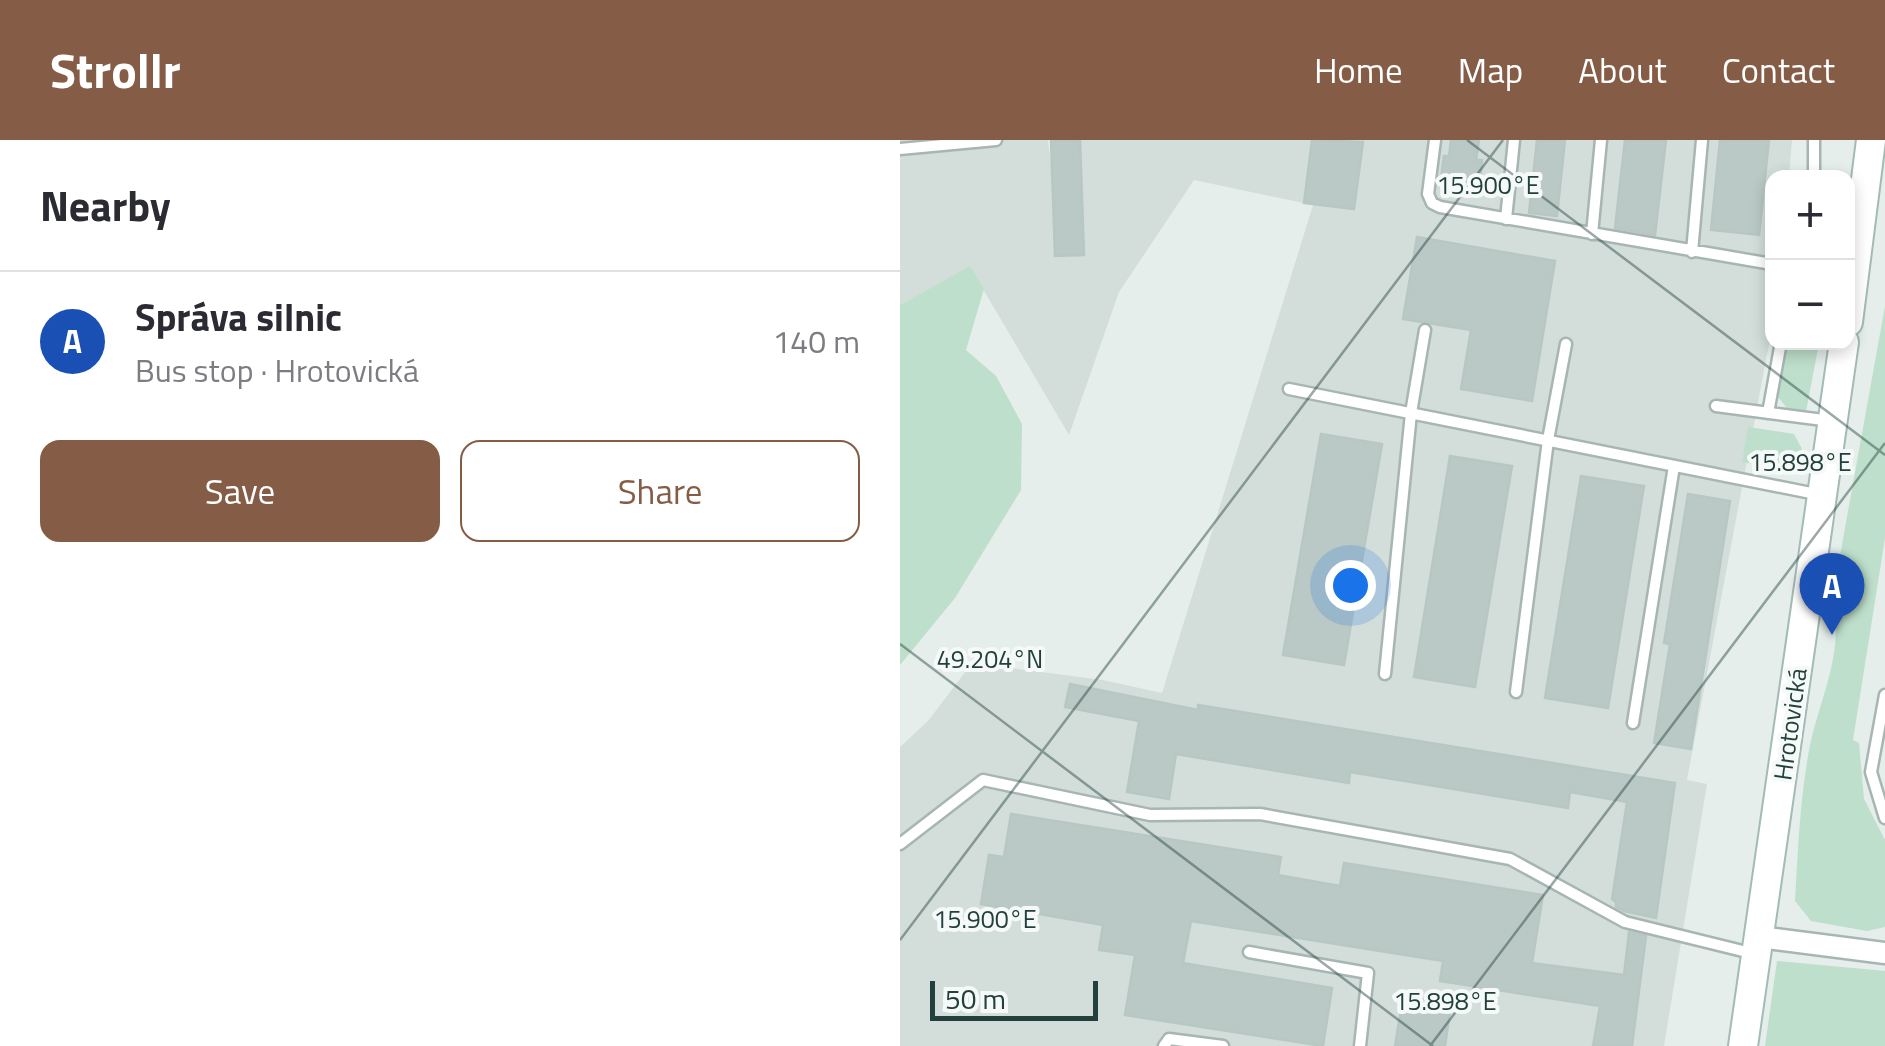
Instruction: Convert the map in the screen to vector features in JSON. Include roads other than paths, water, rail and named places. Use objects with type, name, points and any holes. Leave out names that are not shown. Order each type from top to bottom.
[{"type":"main road","points":[[1853,260],[1872,140]]},
{"type":"main road","name":"Hrotovická","points":[[1743,1046],[1843,350]]},
{"type":"street","points":[[1758,945],[1885,953]]},
{"type":"lane","points":[[900,149],[996,140]]},
{"type":"lane","points":[[1435,140],[1428,194],[1432,203],[1765,263]]},
{"type":"lane","points":[[1506,219],[1514,140]]},
{"type":"lane","points":[[1592,234],[1602,140]]},
{"type":"lane","points":[[1692,252],[1702,140]]},
{"type":"lane","points":[[1814,140],[1814,170]]},
{"type":"lane","points":[[1385,674],[1411,413],[1425,330]]},
{"type":"lane","points":[[1516,692],[1548,440],[1566,344]]},
{"type":"lane","points":[[1768,413],[1779,350]]},
{"type":"lane","points":[[1289,389],[1822,495]]},
{"type":"lane","points":[[1716,406],[1832,422]]},
{"type":"lane","points":[[1633,723],[1674,466]]},
{"type":"lane","points":[[1885,695],[1870,772],[1885,818]]},
{"type":"lane","points":[[900,844],[983,780],[1150,816],[1260,814],[1510,859],[1625,922],[1758,945]]},
{"type":"lane","points":[[1249,952],[1368,972],[1360,1046]]},
{"type":"lane","points":[[1164,1046],[1168,1039],[1223,1046]]},
{"type":"place","name":"Správa silnic","points":[[1832,635]]}]
